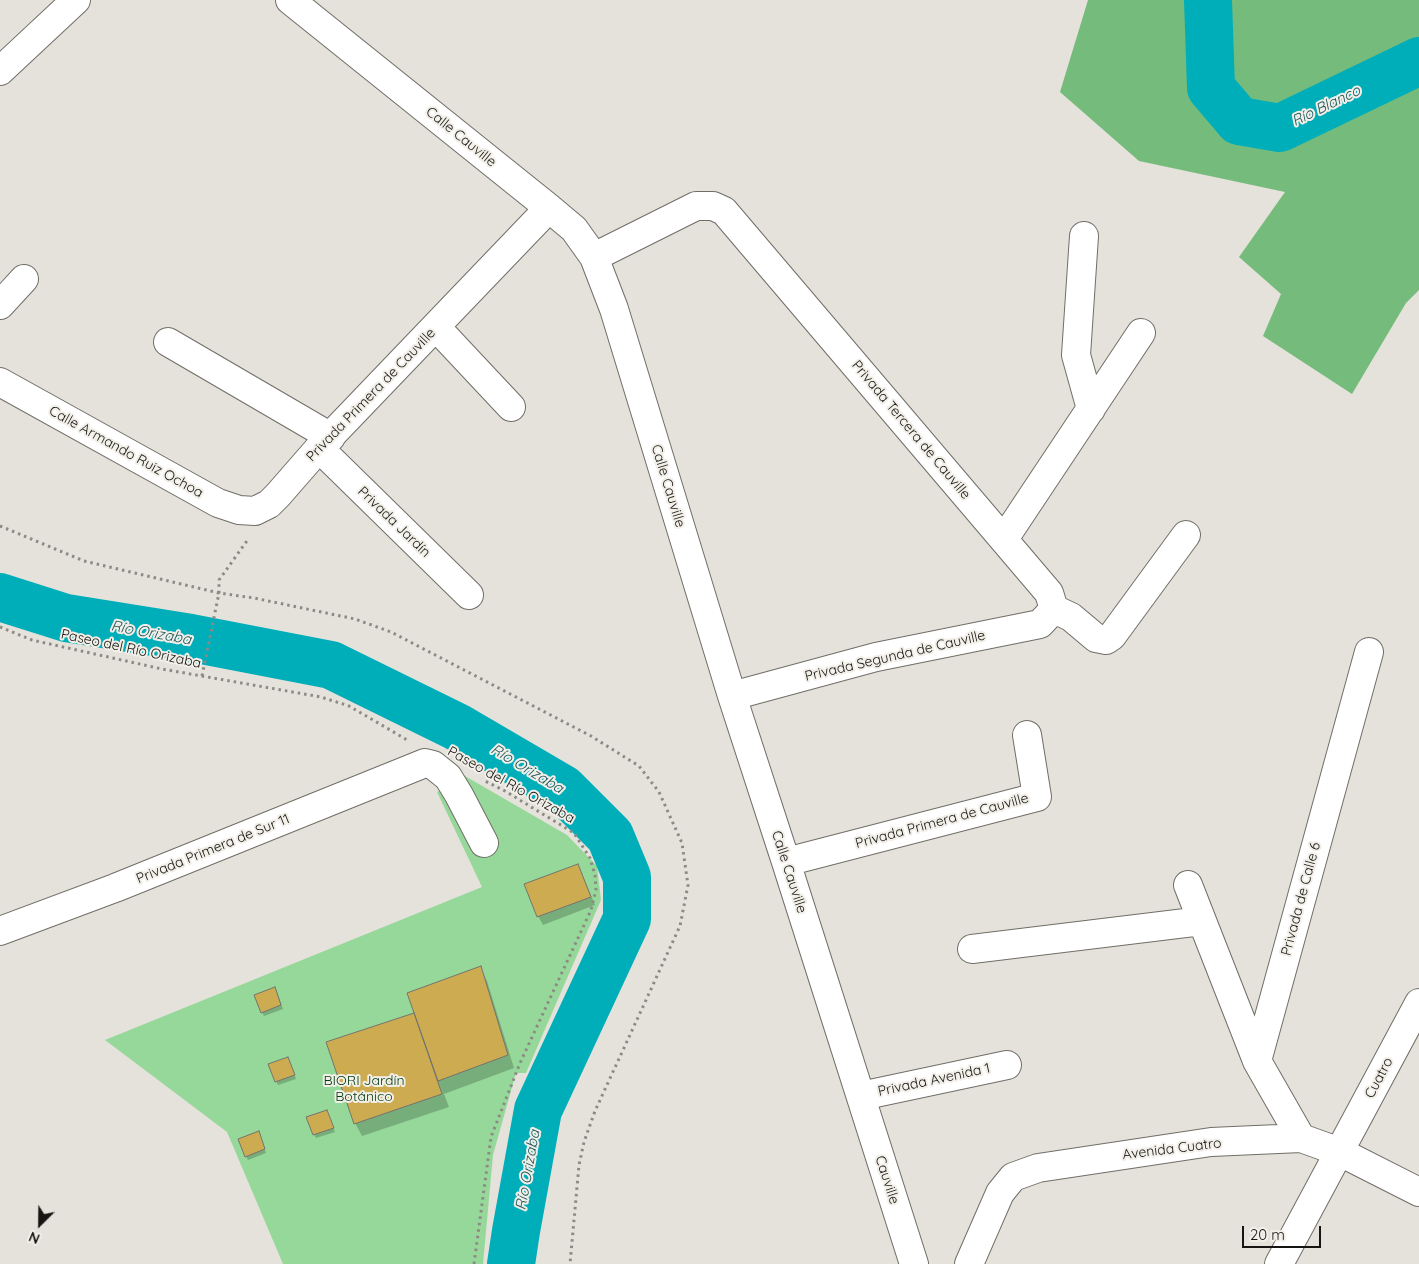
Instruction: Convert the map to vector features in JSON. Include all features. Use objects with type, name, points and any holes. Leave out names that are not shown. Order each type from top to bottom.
[{"type":"street","points":[[0,71],[76,0]]},
{"type":"street","name":"Calle Cauville","points":[[290,0],[550,208],[574,229],[594,257],[614,309],[732,696],[861,1096]]},
{"type":"street","name":"Privada Tercera de Cauville","points":[[594,257],[696,206],[713,206],[724,210],[1048,593],[1054,609]]},
{"type":"street","name":"Privada Primera de Cauville","points":[[255,511],[268,504],[278,495],[325,442],[550,208]]},
{"type":"street","points":[[1084,236],[1076,355],[1091,409]]},
{"type":"street","points":[[0,305],[24,279]]},
{"type":"street","points":[[436,327],[511,406]]},
{"type":"street","points":[[1004,540],[1142,333]]},
{"type":"street","name":"Privada Jardín","points":[[168,342],[325,442],[469,596]]},
{"type":"street","name":"Calle Armando Ruiz Ochoa","points":[[0,382],[218,503],[239,510],[255,511]]},
{"type":"street","points":[[1054,609],[1071,617],[1096,638],[1106,640],[1112,636],[1186,535]]},
{"type":"street","name":"Privada Segunda de Cauville","points":[[732,696],[876,658],[1040,624],[1054,609]]},
{"type":"street","name":"Privada de Calle 6","points":[[1257,1061],[1369,652]]},
{"type":"street","name":"Privada Primera de Cauville","points":[[786,862],[1037,796],[1027,735]]},
{"type":"street","points":[[437,766],[459,795],[484,843]]},
{"type":"street","name":"Privada Primera de Sur 11","points":[[0,931],[437,766]]},
{"type":"street","points":[[1188,885],[1257,1061],[1301,1138]]},
{"type":"street","points":[[972,949],[1202,921]]},
{"type":"street","name":"Cuatro","points":[[1279,1264],[1419,1003]]},
{"type":"street","name":"Privada Avenida 1","points":[[861,1096],[1007,1065]]},
{"type":"street","name":"Cauville","points":[[861,1096],[914,1264]]},
{"type":"street","name":"Avenida Cuatro","points":[[968,1264],[1000,1193],[1013,1177],[1038,1168],[1211,1142],[1301,1138],[1340,1152],[1419,1192]]},
{"type":"path","points":[[202,676],[219,593],[218,580],[248,540],[255,526],[255,511]]},
{"type":"path","name":"Paseo del Río Orizaba","points":[[0,627],[32,640],[144,665],[321,697],[340,703],[349,706],[437,766]]},
{"type":"path","name":"Paseo del Río Orizaba","points":[[474,1264],[491,1137],[520,1063],[591,910],[596,890],[595,875],[590,858],[574,833],[505,791],[480,779]]},
{"type":"green space","points":[[1088,0],[1419,0],[1419,290],[1406,303],[1352,394],[1263,336],[1281,294],[1239,257],[1285,192],[1139,161],[1060,92]]},
{"type":"green space","name":"BIORI Jardín Botánico","points":[[465,776],[567,835],[597,866],[601,900],[526,1073],[516,1073],[493,1155],[483,1264],[283,1264],[227,1132],[105,1040],[482,887],[437,792]]},
{"type":"building","points":[[578,864],[591,897],[537,917],[524,884]]},
{"type":"building","points":[[481,966],[508,1055],[438,1081],[407,993]]},
{"type":"building","points":[[275,987],[281,1005],[261,1013],[254,995]]},
{"type":"building","points":[[414,1013],[442,1094],[354,1124],[326,1042]]},
{"type":"building","points":[[288,1057],[295,1075],[275,1082],[268,1064]]},
{"type":"building","points":[[327,1110],[334,1128],[313,1135],[306,1117]]},
{"type":"building","points":[[259,1131],[265,1149],[245,1157],[238,1139]]},
{"type":"waterway","name":"Río Blanco","points":[[1208,0],[1211,88],[1239,121],[1280,128],[1419,61]]},
{"type":"waterway","name":"Río Orizaba","points":[[0,597],[66,618],[191,638],[331,665],[457,727],[563,789],[610,836],[627,877],[627,919],[538,1110],[511,1264]]}]
